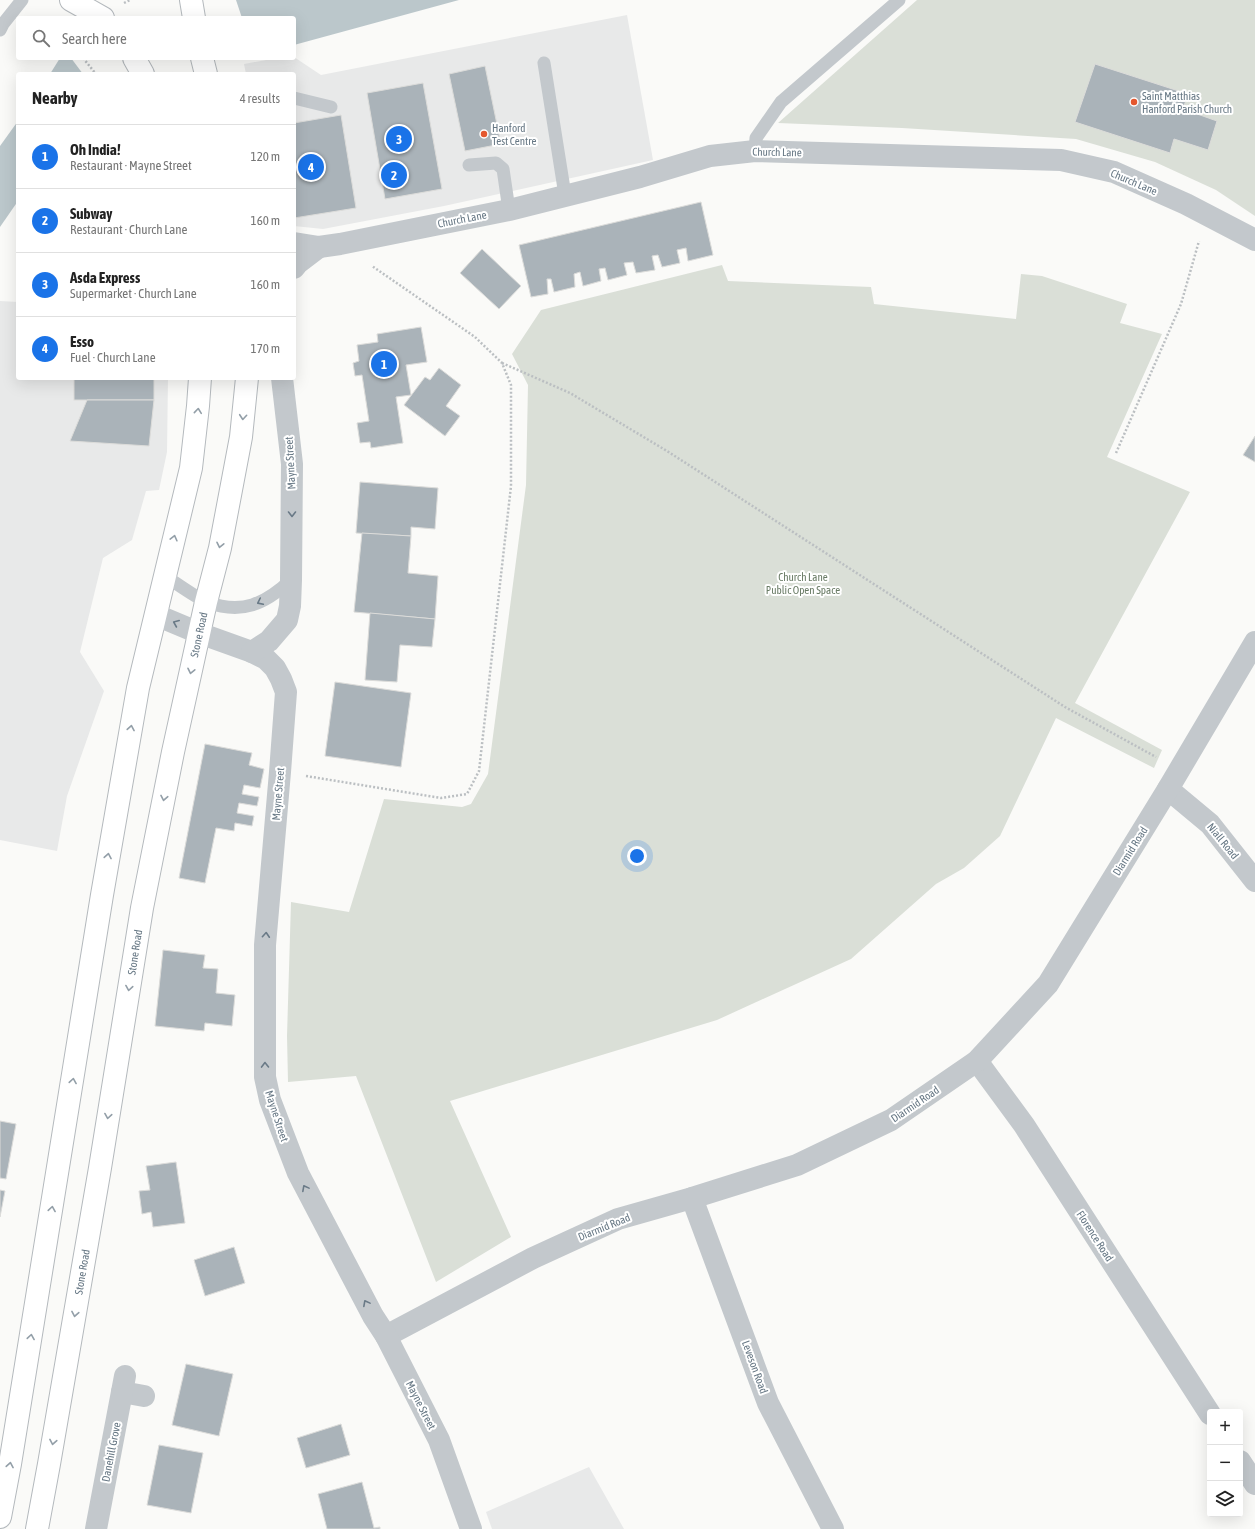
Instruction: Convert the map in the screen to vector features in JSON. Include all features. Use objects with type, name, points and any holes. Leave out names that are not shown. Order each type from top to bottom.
[{"type":"highway","points":[[71,0],[100,16]]},
{"type":"highway","points":[[191,0],[194,16]]},
{"type":"highway","points":[[135,60],[142,72]]},
{"type":"highway","points":[[0,1518],[102,895],[138,688],[191,468],[200,380]]},
{"type":"highway","name":"Stone Road","points":[[37,1529],[50,1464],[142,908],[173,752],[206,602],[220,548],[241,437],[247,380]]},
{"type":"street","name":"Church Lane","points":[[296,243],[330,245],[509,210],[640,177],[710,156],[755,151],[1061,160],[1114,172],[1255,240]]},
{"type":"street","points":[[296,266],[330,245]]},
{"type":"street","name":"Mayne Street","points":[[252,652],[269,641],[287,620],[290,606],[292,580],[292,464],[282,380]]},
{"type":"street","name":"Mayne Street","points":[[156,614],[199,633],[252,652],[266,659],[281,679],[286,692],[265,945],[265,1077],[270,1100],[298,1174],[373,1316],[386,1336],[439,1440],[471,1529]]},
{"type":"street","name":"Diarmid Road","points":[[386,1336],[533,1258],[618,1219],[692,1198],[797,1165],[891,1120],[978,1061],[1048,984],[1168,790],[1255,642]]},
{"type":"street","name":"Niall Road","points":[[1168,790],[1210,824],[1255,881]]},
{"type":"street","name":"Florence Road","points":[[978,1061],[1024,1125],[1207,1409]]},
{"type":"street","name":"Leveson Road","points":[[692,1198],[768,1403],[834,1529]]},
{"type":"street","name":"Danehill Grove","points":[[96,1529],[124,1384],[144,1396]]},
{"type":"street","points":[[1243,1466],[1255,1484]]},
{"type":"lane","points":[[0,30],[22,0]]},
{"type":"lane","points":[[755,151],[756,138],[781,102],[899,0]]},
{"type":"lane","points":[[544,63],[565,195]]},
{"type":"lane","points":[[296,98],[331,107]]},
{"type":"lane","points":[[469,166],[496,163],[503,169],[509,210]]},
{"type":"lane","points":[[165,576],[206,602],[232,608],[254,605],[276,594],[292,580]]},
{"type":"path","points":[[85,60],[94,72]]},
{"type":"path","points":[[1116,453],[1180,304],[1207,216]]},
{"type":"path","points":[[330,245],[475,337],[502,363],[570,393],[660,447],[1065,707],[1179,770]]},
{"type":"path","points":[[280,772],[441,798],[467,794],[479,771],[511,486],[511,385],[502,363]]},
{"type":"shaded area","points":[[214,0],[459,0],[296,44],[296,16],[168,16]]},
{"type":"shaded area","points":[[627,15],[653,160],[444,206],[323,229],[296,226],[296,72],[246,72],[244,64],[266,60],[296,60],[296,58],[321,75]]},
{"type":"shaded area","points":[[59,60],[197,60],[165,72],[51,72]]},
{"type":"shaded area","points":[[16,124],[16,204],[0,227],[0,146]]},
{"type":"shaded area","points":[[0,301],[16,302],[16,380],[168,380],[167,452],[159,490],[146,491],[132,540],[103,558],[80,652],[104,691],[67,796],[57,851],[0,840]]},
{"type":"shaded area","points":[[589,1467],[624,1529],[492,1529],[486,1512]]},
{"type":"green space","points":[[917,0],[1255,0],[1255,216],[1216,190],[1155,162],[1076,139],[902,128],[778,123]]},
{"type":"green space","name":"Church Lane Public Open Space","points":[[722,265],[728,281],[871,287],[874,304],[1016,319],[1021,274],[1042,276],[1127,304],[1120,323],[1162,334],[1107,457],[1190,492],[1075,703],[1162,750],[1154,768],[1056,718],[1000,836],[964,868],[936,884],[851,959],[717,1020],[450,1101],[511,1237],[436,1282],[356,1076],[288,1082],[287,1036],[291,902],[349,912],[384,799],[462,807],[471,804],[488,774],[526,485],[528,385],[512,354],[541,310]]},
{"type":"pier","points":[[208,0],[236,0],[241,16],[161,16]]},
{"type":"pier","points":[[72,60],[202,60],[170,72],[82,72]]},
{"type":"building","name":"Saint Matthias Hanford Parish Church","points":[[1095,64],[1188,94],[1183,109],[1217,121],[1208,150],[1174,139],[1170,153],[1075,122]]},
{"type":"building","points":[[485,66],[501,144],[465,151],[449,74]]},
{"type":"building","points":[[423,83],[442,189],[385,199],[367,93]]},
{"type":"building","points":[[341,115],[356,208],[296,218],[296,123]]},
{"type":"building","points":[[701,202],[713,255],[688,261],[686,248],[677,250],[680,263],[662,267],[658,255],[652,256],[655,270],[636,273],[633,262],[624,263],[627,275],[608,280],[605,268],[599,269],[601,281],[583,286],[580,272],[574,274],[575,287],[554,292],[551,279],[547,279],[548,294],[531,297],[519,245]]},
{"type":"building","points":[[482,249],[521,286],[499,309],[460,273]]},
{"type":"building","points":[[421,327],[427,362],[406,365],[411,395],[396,397],[403,443],[371,448],[370,442],[360,443],[357,423],[369,421],[362,375],[355,376],[353,363],[359,361],[357,345],[378,342],[377,334]]},
{"type":"building","points":[[439,368],[461,385],[446,406],[460,416],[445,436],[404,405],[425,377],[430,380]]},
{"type":"building","points":[[74,380],[154,380],[154,400],[74,400]]},
{"type":"building","points":[[87,400],[154,400],[149,446],[70,441]]},
{"type":"building","points":[[1255,436],[1255,462],[1243,455]]},
{"type":"building","points":[[360,482],[438,488],[435,529],[411,527],[411,536],[356,533]]},
{"type":"building","points":[[362,533],[411,536],[408,573],[438,576],[435,619],[354,612]]},
{"type":"building","points":[[370,613],[435,619],[432,647],[400,645],[397,682],[365,680]]},
{"type":"building","points":[[335,682],[411,693],[401,767],[325,756]]},
{"type":"building","points":[[205,744],[252,753],[249,765],[264,769],[260,788],[244,785],[242,794],[259,797],[257,806],[239,803],[237,813],[254,816],[252,826],[235,823],[234,831],[216,828],[205,883],[179,878]]},
{"type":"building","points":[[163,950],[205,955],[203,968],[218,969],[216,993],[235,995],[232,1026],[205,1023],[204,1031],[155,1026]]},
{"type":"building","points":[[0,1121],[16,1124],[6,1179],[0,1178]]},
{"type":"building","points":[[176,1162],[185,1223],[153,1227],[151,1212],[142,1214],[139,1191],[150,1190],[146,1166]]},
{"type":"building","points":[[0,1190],[5,1191],[0,1217]]},
{"type":"building","points":[[234,1247],[245,1283],[205,1296],[194,1260]]},
{"type":"building","points":[[186,1364],[233,1374],[219,1436],[172,1425]]},
{"type":"building","points":[[341,1424],[350,1455],[306,1468],[297,1438]]},
{"type":"building","points":[[159,1445],[203,1453],[191,1513],[147,1505]]},
{"type":"building","points":[[362,1482],[374,1528],[380,1527],[380,1529],[327,1529],[318,1494]]},
{"type":"place","name":"Saint Matthias Hanford Parish Church","points":[[1134,102]]},
{"type":"place","name":"Hanford Test Centre","points":[[484,134]]},
{"type":"place","name":"Asda Express","points":[[399,139]]},
{"type":"place","name":"Esso","points":[[311,167]]},
{"type":"place","name":"Subway","points":[[394,175]]},
{"type":"place","name":"Oh India!","points":[[384,364]]}]
